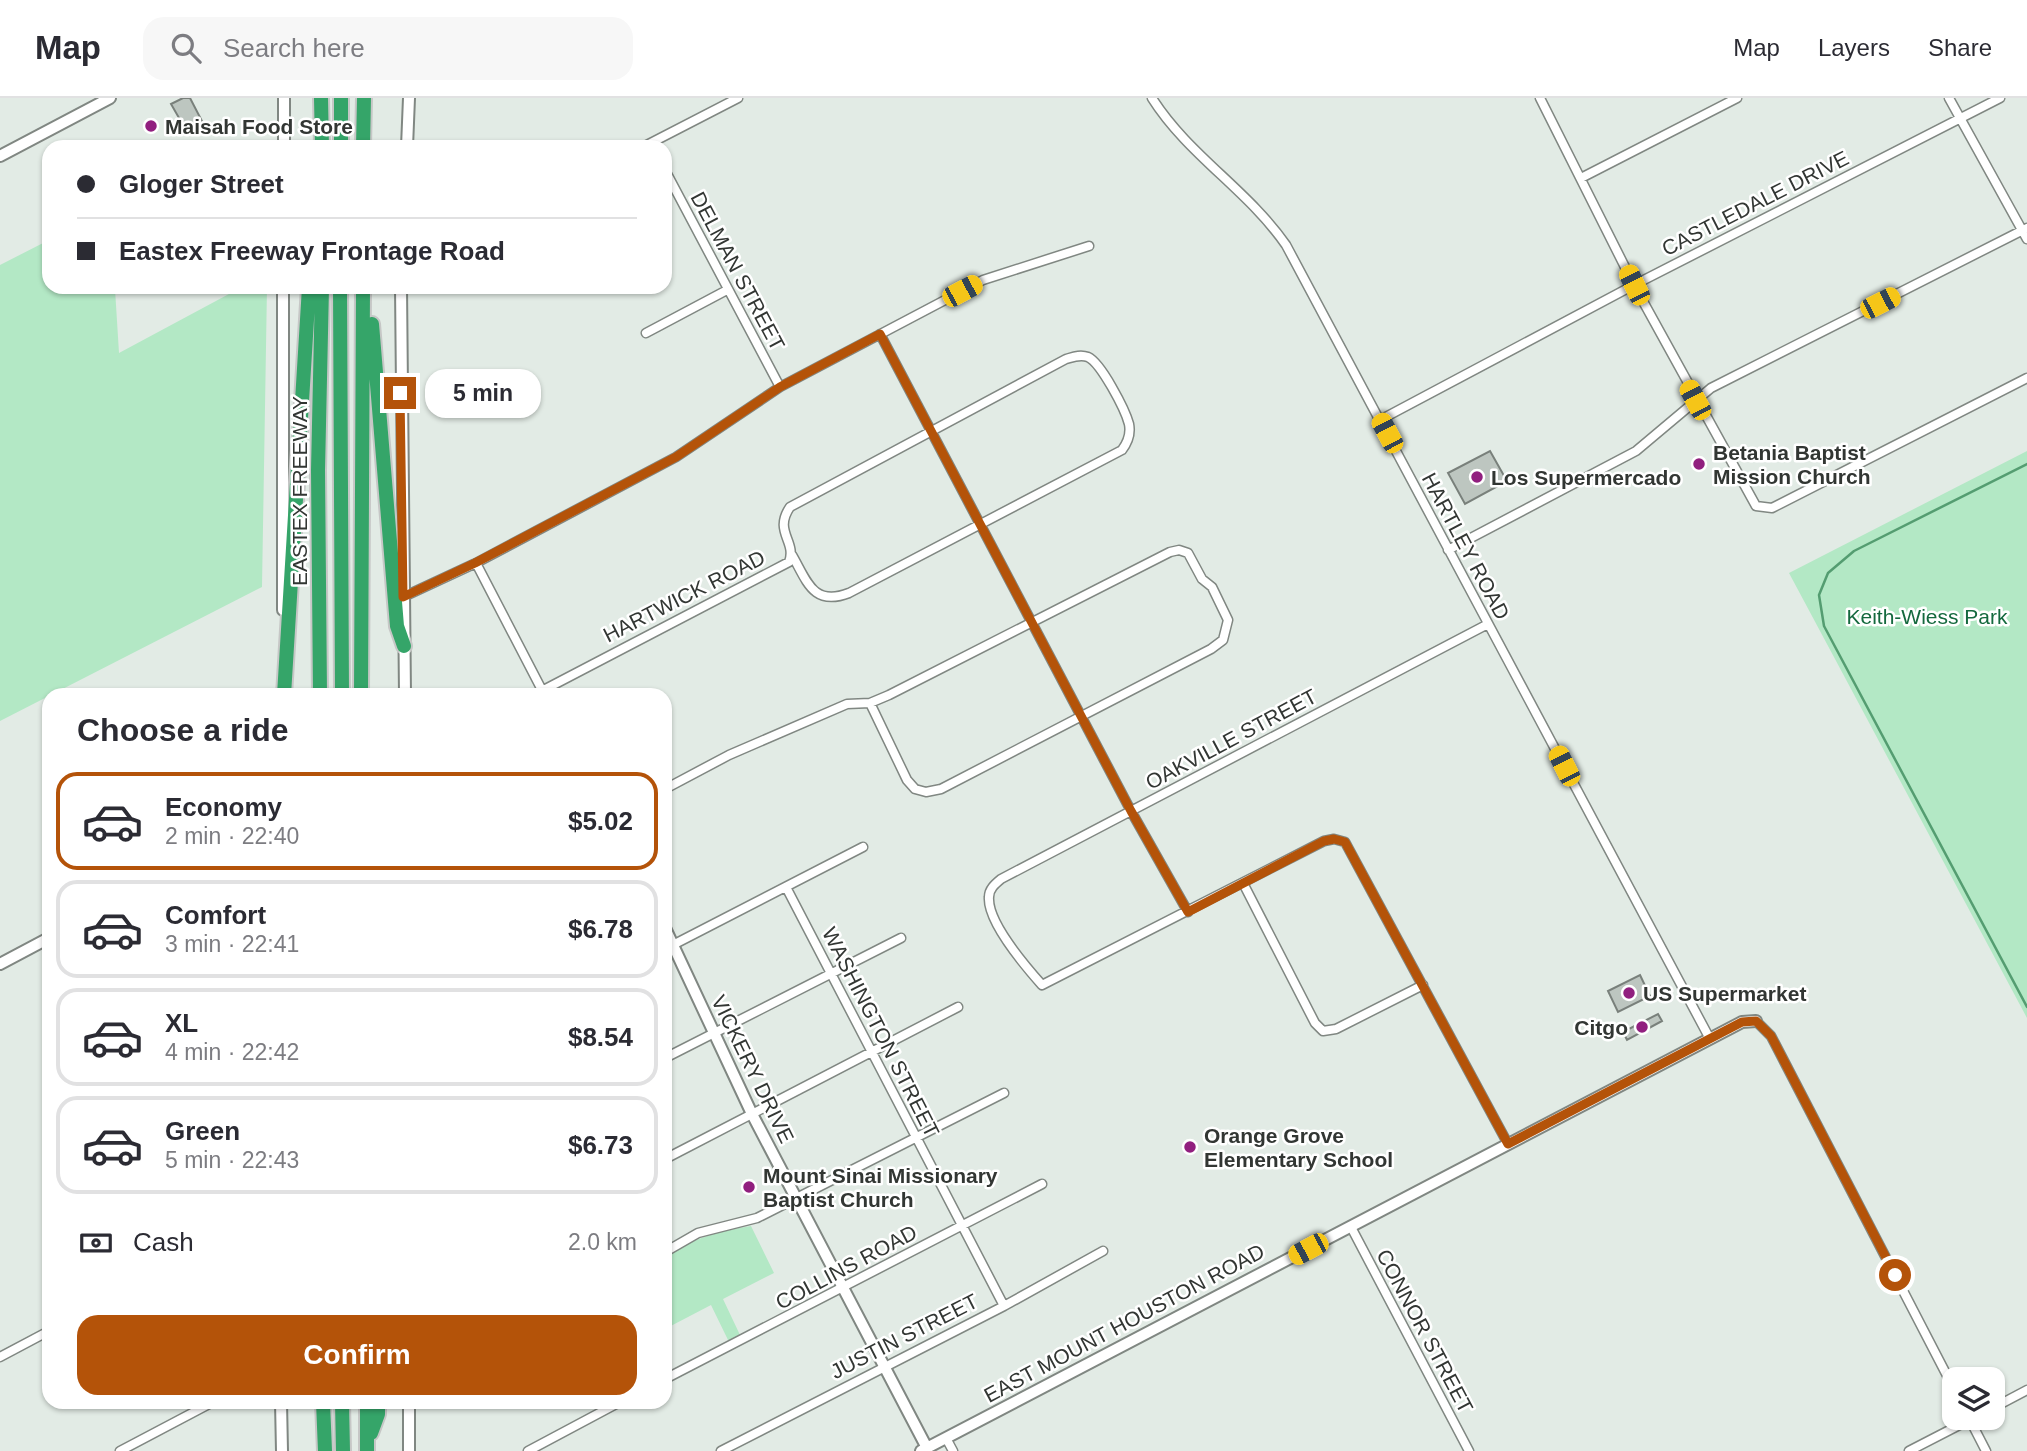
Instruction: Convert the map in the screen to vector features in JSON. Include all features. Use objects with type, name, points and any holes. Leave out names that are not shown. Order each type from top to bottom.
[{"type":"highway","points":[[321,98],[322,140]]},
{"type":"highway","points":[[341,98],[341,140]]},
{"type":"highway","points":[[363,98],[363,140]]},
{"type":"highway","points":[[284,688],[309,294]]},
{"type":"highway","name":"EASTEX FREEWAY","points":[[320,688],[318,470],[322,294]]},
{"type":"highway","points":[[340,294],[342,688]]},
{"type":"highway","points":[[360,688],[363,294]]},
{"type":"highway","points":[[370,294],[397,626],[404,646]]},
{"type":"highway","points":[[323,1409],[324,1451]]},
{"type":"highway","points":[[342,1409],[343,1451]]},
{"type":"highway","points":[[367,1409],[367,1448]]},
{"type":"highway","points":[[367,1448],[378,1409]]},
{"type":"street","points":[[0,156],[110,98]]},
{"type":"street","points":[[284,98],[284,140]]},
{"type":"street","points":[[407,140],[409,98]]},
{"type":"street","points":[[660,140],[738,98]]},
{"type":"street","name":"HARTLEY ROAD","points":[[1152,98],[1185,142],[1278,234],[1304,277],[1710,1039]]},
{"type":"street","points":[[1540,98],[1634,285],[1753,504],[1763,509],[1772,508],[2027,378]]},
{"type":"street","points":[[1581,178],[1737,98]]},
{"type":"street","points":[[1448,550],[1636,451],[1711,388],[2026,233],[1949,98]]},
{"type":"street","name":"CASTLEDALE DRIVE","points":[[1380,419],[1634,285],[2000,98]]},
{"type":"street","name":"DELMAN STREET","points":[[672,184],[780,387]]},
{"type":"street","points":[[403,597],[475,563],[676,457],[780,387],[983,280],[1089,246]]},
{"type":"street","points":[[646,333],[727,290]]},
{"type":"street","points":[[283,294],[284,688]]},
{"type":"street","points":[[401,294],[405,688]]},
{"type":"street","points":[[880,334],[1131,811],[1188,912],[1324,841],[1334,839],[1345,842],[1354,854],[1508,1144]]},
{"type":"street","name":"HARTWICK ROAD","points":[[550,688],[789,562],[792,555],[782,528],[783,517],[790,507],[1076,356],[1089,358],[1101,371],[1128,422],[1128,442],[1122,450],[981,525]]},
{"type":"street","points":[[792,555],[811,588],[819,595],[836,598],[981,525]]},
{"type":"street","points":[[672,785],[730,755],[848,704],[870,703],[916,682],[1154,558],[1179,550],[1188,553],[1202,579],[1214,592],[1228,620],[1226,634],[1218,645],[941,789],[926,792],[915,789],[907,780],[870,703]]},
{"type":"street","points":[[475,563],[538,688]]},
{"type":"street","name":"OAKVILLE STREET","points":[[1188,912],[1042,985],[1016,957],[990,905],[989,897],[995,884],[1488,624]]},
{"type":"street","points":[[672,945],[863,847]]},
{"type":"street","points":[[1243,884],[1315,1023],[1323,1031],[1336,1029],[1423,985]]},
{"type":"street","name":"WASHINGTON STREET","points":[[786,887],[1004,1306]]},
{"type":"street","points":[[672,1054],[901,938]]},
{"type":"street","points":[[0,964],[42,942]]},
{"type":"street","name":"VICKERY DRIVE","points":[[672,953],[924,1450]]},
{"type":"street","points":[[672,1155],[958,1007]]},
{"type":"street","points":[[1756,1021],[1771,1036],[1943,1367]]},
{"type":"street","name":"EAST MOUNT HOUSTON ROAD","points":[[924,1450],[1742,1022],[1756,1021]]},
{"type":"street","points":[[672,1248],[698,1233],[757,1218],[1004,1093]]},
{"type":"street","name":"COLLINS ROAD","points":[[672,1375],[1042,1184]]},
{"type":"street","name":"CONNOR STREET","points":[[1351,1227],[1469,1451]]},
{"type":"street","name":"JUSTIN STREET","points":[[721,1451],[1004,1306],[1103,1251]]},
{"type":"street","points":[[0,1357],[42,1335]]},
{"type":"street","points":[[2005,1402],[2027,1390]]},
{"type":"street","points":[[120,1451],[200,1409]]},
{"type":"street","points":[[281,1409],[282,1451]]},
{"type":"street","points":[[409,1409],[409,1451]]},
{"type":"street","points":[[528,1451],[607,1409]]},
{"type":"street","points":[[1909,1451],[1948,1430]]},
{"type":"street","points":[[1976,1430],[1986,1451]]},
{"type":"street","points":[[946,1438],[953,1451]]},
{"type":"green space","points":[[42,244],[42,294],[115,294],[119,353],[229,294],[267,294],[262,587],[65,688],[42,688],[42,700],[0,721],[0,265]]},
{"type":"green space","name":"Keith-Wiess Park","points":[[2027,451],[2027,1018],[1789,573]]},
{"type":"green space","points":[[751,1226],[774,1273],[723,1299],[740,1335],[729,1342],[711,1305],[672,1325],[672,1253],[706,1236]]},
{"type":"building","points":[[183,98],[190,98],[203,123],[187,132],[171,104]]},
{"type":"building","name":"Los Supermercado","points":[[1490,451],[1507,481],[1465,504],[1448,473]]},
{"type":"building","name":"US Supermarket","points":[[1640,975],[1650,996],[1618,1012],[1608,991]]},
{"type":"building","name":"Citgo","points":[[1658,1014],[1662,1021],[1627,1040],[1623,1032]]},
{"type":"waterway","points":[[2027,464],[1854,551],[1828,573],[1819,595],[1824,626],[2027,1007]]},
{"type":"place","name":"Maisah Food Store","points":[[151,126]]},
{"type":"place","name":"Betania Baptist Mission Church","points":[[1699,464]]},
{"type":"place","name":"Los Supermercado","points":[[1477,477]]},
{"type":"place","name":"US Supermarket","points":[[1629,993]]},
{"type":"place","name":"Citgo","points":[[1642,1027]]},
{"type":"place","name":"Orange Grove Elementary School","points":[[1190,1147]]},
{"type":"place","name":"Mount Sinai Missionary Baptist Church","points":[[749,1187]]},
{"type":"route","points":[[400,393],[403,597],[475,563],[676,457],[780,387],[880,334],[1131,811],[1188,912],[1324,841],[1334,839],[1345,842],[1354,854],[1508,1144],[1742,1022],[1756,1021],[1768,1030],[1895,1275]]}]
